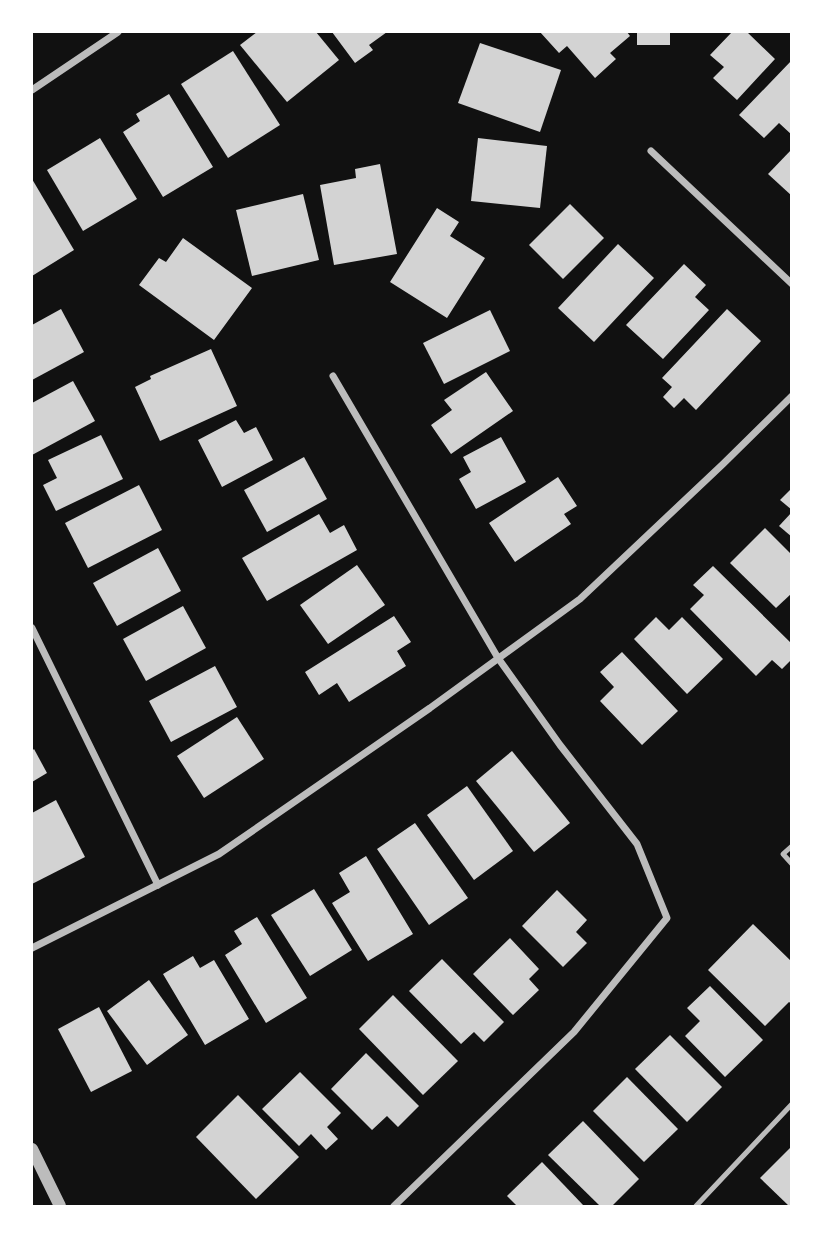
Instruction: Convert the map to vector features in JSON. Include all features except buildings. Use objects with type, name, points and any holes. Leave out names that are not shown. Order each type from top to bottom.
[{"type":"street","points":[[32,90],[118,32]]},
{"type":"street","points":[[651,151],[792,284]]},
{"type":"street","points":[[333,376],[498,659],[637,844],[667,918],[574,1032],[394,1206]]},
{"type":"street","points":[[32,948],[219,853],[498,659],[580,599],[792,396]]},
{"type":"street","points":[[32,628],[158,885]]},
{"type":"street","points":[[32,1149],[60,1206]]},
{"type":"lane","points":[[792,846],[783,854],[792,864]]},
{"type":"lane","points":[[696,1206],[792,1104]]}]
